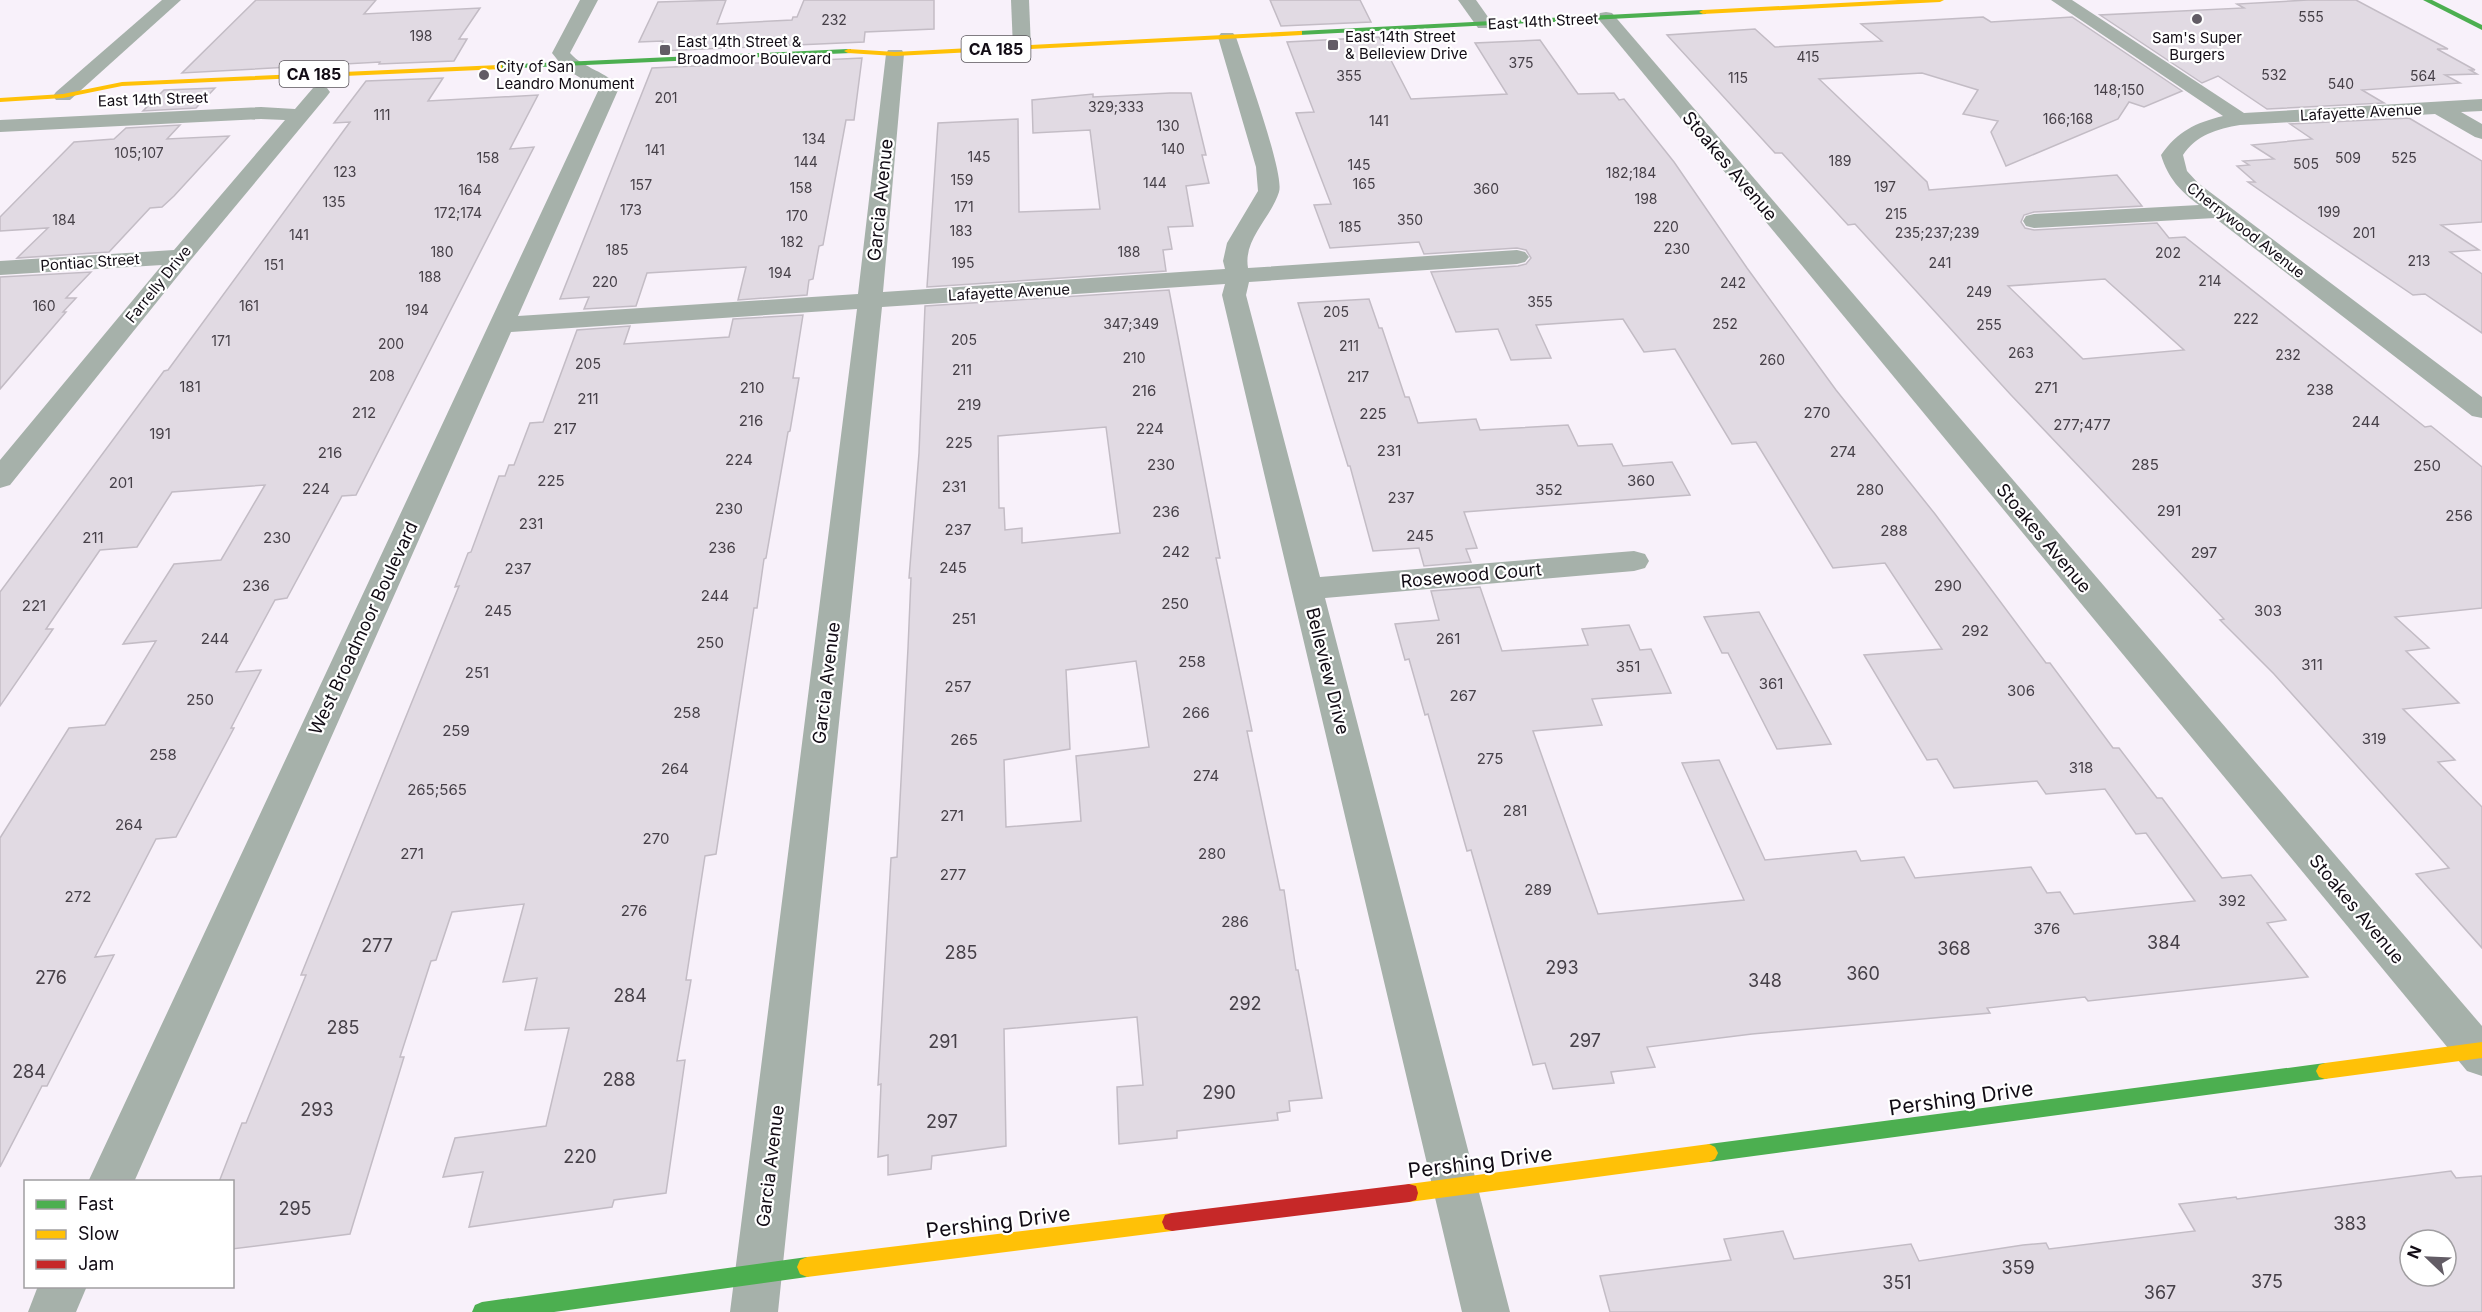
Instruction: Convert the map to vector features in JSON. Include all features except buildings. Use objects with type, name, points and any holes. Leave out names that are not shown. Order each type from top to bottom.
[{"type":"main road","name":"East 14th Street","points":[[63,96],[122,84],[567,71],[862,50],[895,54],[1484,24],[1804,4],[1940,0]]},
{"type":"main road","points":[[2427,0],[2482,28]]},
{"type":"main road","name":"East 14th Street","points":[[834,66],[860,64],[895,54]]},
{"type":"main road","name":"East 14th Street","points":[[63,96],[99,103]]},
{"type":"main road","name":"CA 185","points":[[0,100],[63,96]]},
{"type":"main road","name":"Pershing Drive","points":[[482,1312],[756,1292],[1454,1187],[2480,1053]]},
{"type":"street","points":[[63,96],[172,0]]},
{"type":"street","points":[[567,71],[561,53],[589,0]]},
{"type":"street","points":[[1020,0],[1022,48]]},
{"type":"street","points":[[1467,0],[1484,24]]},
{"type":"street","points":[[2060,0],[2240,119]]},
{"type":"street","name":"Stoakes Avenue","points":[[1606,17],[2480,1053]]},
{"type":"street","name":"Belleview Drive","points":[[1227,37],[1267,166],[1269,191],[1239,243],[1235,261],[1238,278],[1234,296],[1486,1312]]},
{"type":"street","name":"Garcia Avenue","points":[[756,1292],[870,300],[895,54]]},
{"type":"street","name":"West Broadmoor Boulevard","points":[[112,1180],[609,88],[611,77],[567,71]]},
{"type":"street","name":"East 14th Street","points":[[0,126],[261,113],[312,98]]},
{"type":"street","name":"Farrelly Drive","points":[[0,479],[312,98]]},
{"type":"street","name":"Lafayette Avenue","points":[[2240,119],[2482,105]]},
{"type":"street","points":[[2439,108],[2482,133]]},
{"type":"street","name":"Cherrywood Avenue","points":[[2240,119],[2215,123],[2191,132],[2179,144],[2172,154],[2177,172],[2190,188],[2482,410]]},
{"type":"street","points":[[2034,221],[2218,211]]},
{"type":"street","name":"Pontiac Street","points":[[0,268],[181,256]]},
{"type":"street","name":"Lafayette Avenue","points":[[502,325],[1238,278],[1516,257]]},
{"type":"street","name":"Rosewood Court","points":[[1308,589],[1634,561]]},
{"type":"street","points":[[51,1312],[63,1288]]},
{"type":"traffic: fast","points":[[2427,0],[2482,28]]},
{"type":"traffic: fast","points":[[1299,33],[1703,12]]},
{"type":"traffic: fast","points":[[499,67],[848,51]]},
{"type":"traffic: fast","points":[[1709,1153],[2325,1071]]},
{"type":"traffic: fast","points":[[482,1312],[807,1267]]},
{"type":"traffic: slow","points":[[1703,12],[1940,0]]},
{"type":"traffic: slow","points":[[848,51],[895,54],[1299,33]]},
{"type":"traffic: slow","points":[[0,100],[63,96],[122,84],[499,67]]},
{"type":"traffic: slow","points":[[2325,1071],[2482,1050]]},
{"type":"traffic: slow","points":[[1409,1193],[1709,1153]]},
{"type":"traffic: slow","points":[[807,1267],[1172,1222]]},
{"type":"traffic: jam","points":[[1172,1222],[1409,1193]]},
{"type":"place","name":"Sam's Super Burgers","points":[[2197,19]]},
{"type":"place","name":"East 14th Street & Belleview Drive","points":[[1333,45]]},
{"type":"place","name":"East 14th Street & Broadmoor Boulevard","points":[[665,50]]},
{"type":"place","name":"City of San Leandro Monument","points":[[484,75]]}]
